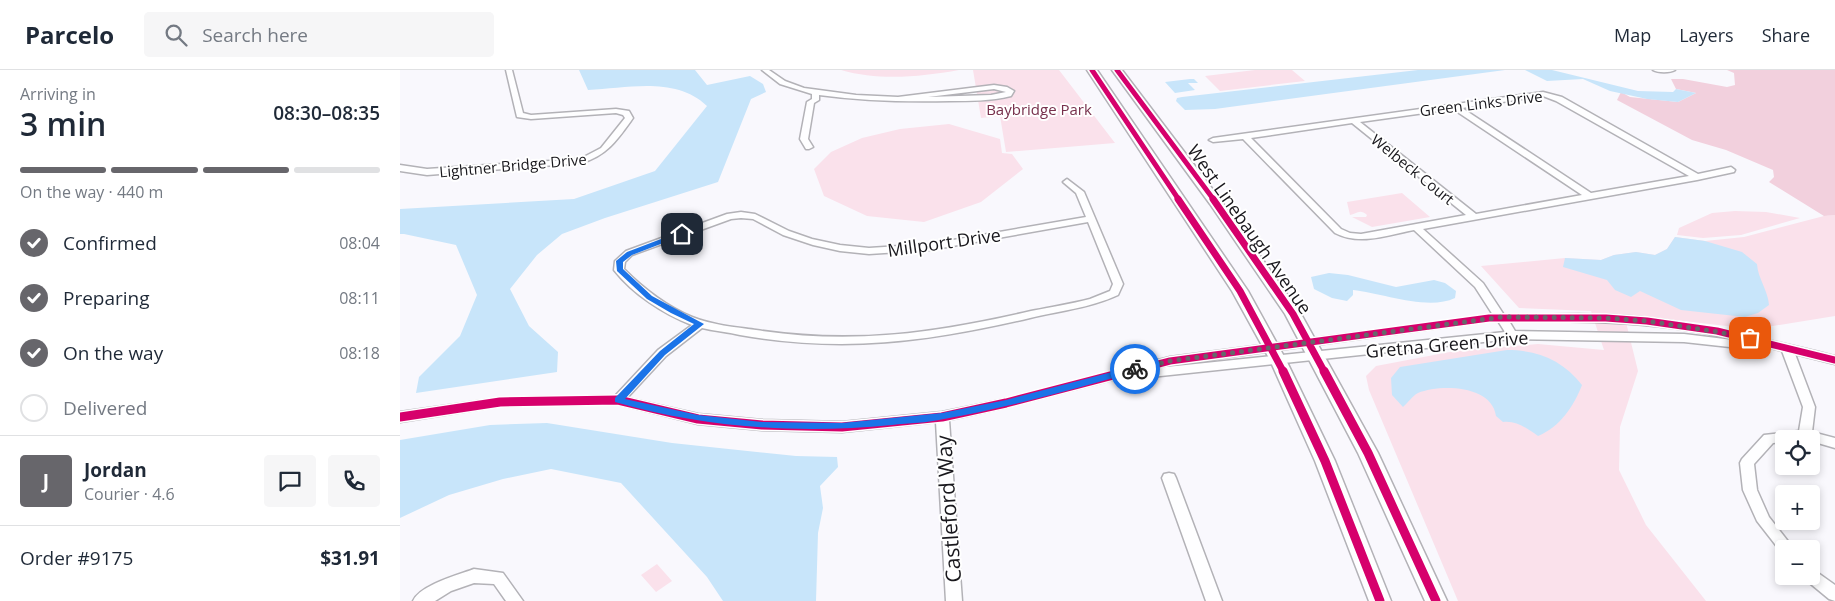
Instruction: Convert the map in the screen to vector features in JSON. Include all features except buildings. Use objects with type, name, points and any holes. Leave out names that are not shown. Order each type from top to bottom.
[{"type":"main road","points":[[1092,70],[1235,283],[1275,354],[1325,461],[1380,601]]},
{"type":"main road","name":"West Linebaugh Avenue","points":[[1118,70],[1256,260],[1313,349],[1368,453],[1436,601]]},
{"type":"street","name":"Lightner Bridge Drive","points":[[400,168],[427,172],[581,161],[597,156],[605,151],[629,118],[626,113],[616,112],[531,117],[520,115],[509,70]]},
{"type":"street","points":[[765,70],[776,80],[816,93],[901,98],[962,98],[1000,96],[1008,94],[1010,91],[998,87],[901,98]]},
{"type":"street","points":[[1656,70],[1672,70]]},
{"type":"street","points":[[962,90],[969,91],[972,94],[962,98]]},
{"type":"street","points":[[809,147],[804,139],[811,102],[815,100],[816,93]]},
{"type":"street","name":"Green Links Drive","points":[[1214,140],[1539,94],[1549,95],[1698,176]]},
{"type":"street","points":[[1454,106],[1589,196]]},
{"type":"street","name":"Welbeck Court","points":[[1353,120],[1474,217]]},
{"type":"street","points":[[1245,136],[1342,234],[1361,237],[1731,170]]},
{"type":"street","name":"Millport Drive","points":[[1067,182],[1080,192],[1118,284],[1114,293],[1098,301],[975,329],[930,337],[877,342],[830,343],[782,339],[700,324],[650,298],[620,270],[620,261],[629,253],[730,216],[746,214],[758,216],[784,232],[812,242],[848,249],[879,251],[920,249],[1090,219]]},
{"type":"street","points":[[1417,228],[1479,285],[1502,317],[1512,335]]},
{"type":"street","name":"Gretna Green Drive","points":[[400,418],[438,410],[500,402],[618,400],[698,419],[762,425],[842,426],[942,416],[1006,403],[1107,377],[1313,349],[1412,328],[1502,317],[1606,318],[1647,321],[1718,332],[1835,360]]},
{"type":"street","points":[[618,400],[662,353],[700,324]]},
{"type":"street","points":[[1412,328],[1424,344]]},
{"type":"street","name":"Gretna Green Drive","points":[[1275,354],[1313,349],[1424,344],[1512,335],[1684,338],[1787,349]]},
{"type":"street","points":[[1787,349],[1809,407],[1806,430]]},
{"type":"street","name":"Castleford Way","points":[[942,416],[954,601]]},
{"type":"street","points":[[1775,438],[1769,438],[1747,463],[1750,490],[1764,521],[1779,540]]},
{"type":"street","points":[[1820,439],[1835,443]]},
{"type":"street","points":[[1169,478],[1214,601]]},
{"type":"street","points":[[421,601],[446,586],[474,576],[498,578],[515,601]]},
{"type":"street","points":[[1820,582],[1835,594]]},
{"type":"green space","points":[[841,70],[959,70],[885,77]]},
{"type":"green space","name":"Baybridge Park","points":[[973,70],[1059,70],[1115,143],[1006,152],[1000,116],[981,118]]},
{"type":"green space","points":[[1255,70],[1292,70],[1305,81],[1220,91],[1205,76]]},
{"type":"green space","points":[[949,124],[1000,139],[1002,153],[1012,154],[1023,169],[981,202],[924,222],[867,216],[824,196],[814,169],[831,152],[862,138],[900,129]]},
{"type":"green space","points":[[1402,193],[1430,217],[1372,227],[1352,217],[1366,217],[1365,213],[1360,212],[1350,215],[1347,202]]},
{"type":"green space","points":[[1735,211],[1766,212],[1800,218],[1741,235],[1703,238],[1677,235],[1679,228],[1712,213]]},
{"type":"green space","points":[[1835,215],[1835,316],[1773,326],[1735,327],[1624,314],[1638,371],[1620,427],[1619,470],[1646,525],[1706,601],[1458,601],[1369,390],[1366,376],[1376,366],[1455,351],[1538,344],[1604,350],[1591,311],[1519,308],[1481,266],[1565,258],[1601,260],[1614,255],[1636,252],[1655,255],[1667,249],[1675,237],[1705,241],[1744,237],[1824,216]]},
{"type":"green space","points":[[657,564],[672,581],[656,592],[641,575]]},
{"type":"shaded area","points":[[1727,70],[1835,70],[1835,215],[1824,216],[1769,182],[1774,177],[1773,170],[1726,150],[1692,140],[1617,100],[1621,92],[1630,97],[1678,102],[1696,93],[1676,89],[1671,79],[1683,79],[1727,87],[1735,85],[1734,73]]},
{"type":"water","points":[[579,70],[695,70],[707,85],[750,76],[763,84],[766,92],[751,99],[718,182],[605,218],[562,234],[537,255],[510,289],[529,326],[558,352],[557,372],[416,393],[419,377],[460,336],[477,295],[456,245],[400,234],[400,209],[574,199],[655,171],[707,106],[695,97],[666,87],[635,86],[588,90]]},
{"type":"water","points":[[1418,70],[1505,70],[1215,109],[1185,110],[1176,101],[1177,98],[1182,97]]},
{"type":"water","points":[[1525,70],[1552,70],[1638,91],[1673,92],[1676,89],[1696,93],[1678,102],[1647,99],[1610,91],[1583,79],[1547,81]]},
{"type":"water","points":[[1194,79],[1198,83],[1188,83],[1195,90],[1175,93],[1165,82]]},
{"type":"water","points":[[1675,237],[1705,241],[1742,252],[1757,264],[1769,305],[1758,313],[1745,317],[1681,310],[1640,291],[1631,297],[1615,290],[1607,280],[1563,267],[1565,258],[1601,260],[1614,255],[1636,252],[1655,255],[1667,249]]},
{"type":"water","points":[[1329,273],[1348,275],[1396,287],[1434,280],[1445,283],[1456,291],[1455,298],[1444,302],[1419,302],[1353,290],[1353,295],[1347,301],[1332,298],[1314,289],[1311,277]]},
{"type":"water","points":[[1507,350],[1529,352],[1549,358],[1575,376],[1582,385],[1575,401],[1565,415],[1553,427],[1538,436],[1517,424],[1503,422],[1496,416],[1492,406],[1485,398],[1464,389],[1439,388],[1428,390],[1416,394],[1403,407],[1392,395],[1391,378],[1400,367]]},
{"type":"water","points":[[547,423],[672,443],[796,456],[837,457],[838,467],[820,486],[823,508],[818,533],[816,601],[723,601],[707,577],[621,483],[551,469],[503,479],[449,495],[400,518],[400,440],[490,425]]},
{"type":"cycle path","points":[[1092,70],[1240,291],[1278,360],[1325,461],[1380,601]]},
{"type":"cycle path","points":[[1117,70],[1215,202],[1293,314],[1368,453],[1436,601]]},
{"type":"cycle path","points":[[400,417],[500,402],[618,400],[698,419],[762,425],[842,427],[942,417],[1006,403],[1170,361],[1489,318],[1606,318],[1647,321],[1717,331],[1835,360]]},
{"type":"way so far","points":[[1135,369],[1170,361],[1384,331],[1502,317],[1606,318],[1647,321],[1750,338]]},
{"type":"route","points":[[682,234],[629,253],[620,261],[620,270],[650,298],[700,324],[662,353],[618,400],[698,419],[762,425],[842,426],[942,416],[1006,403],[1135,369]]}]
